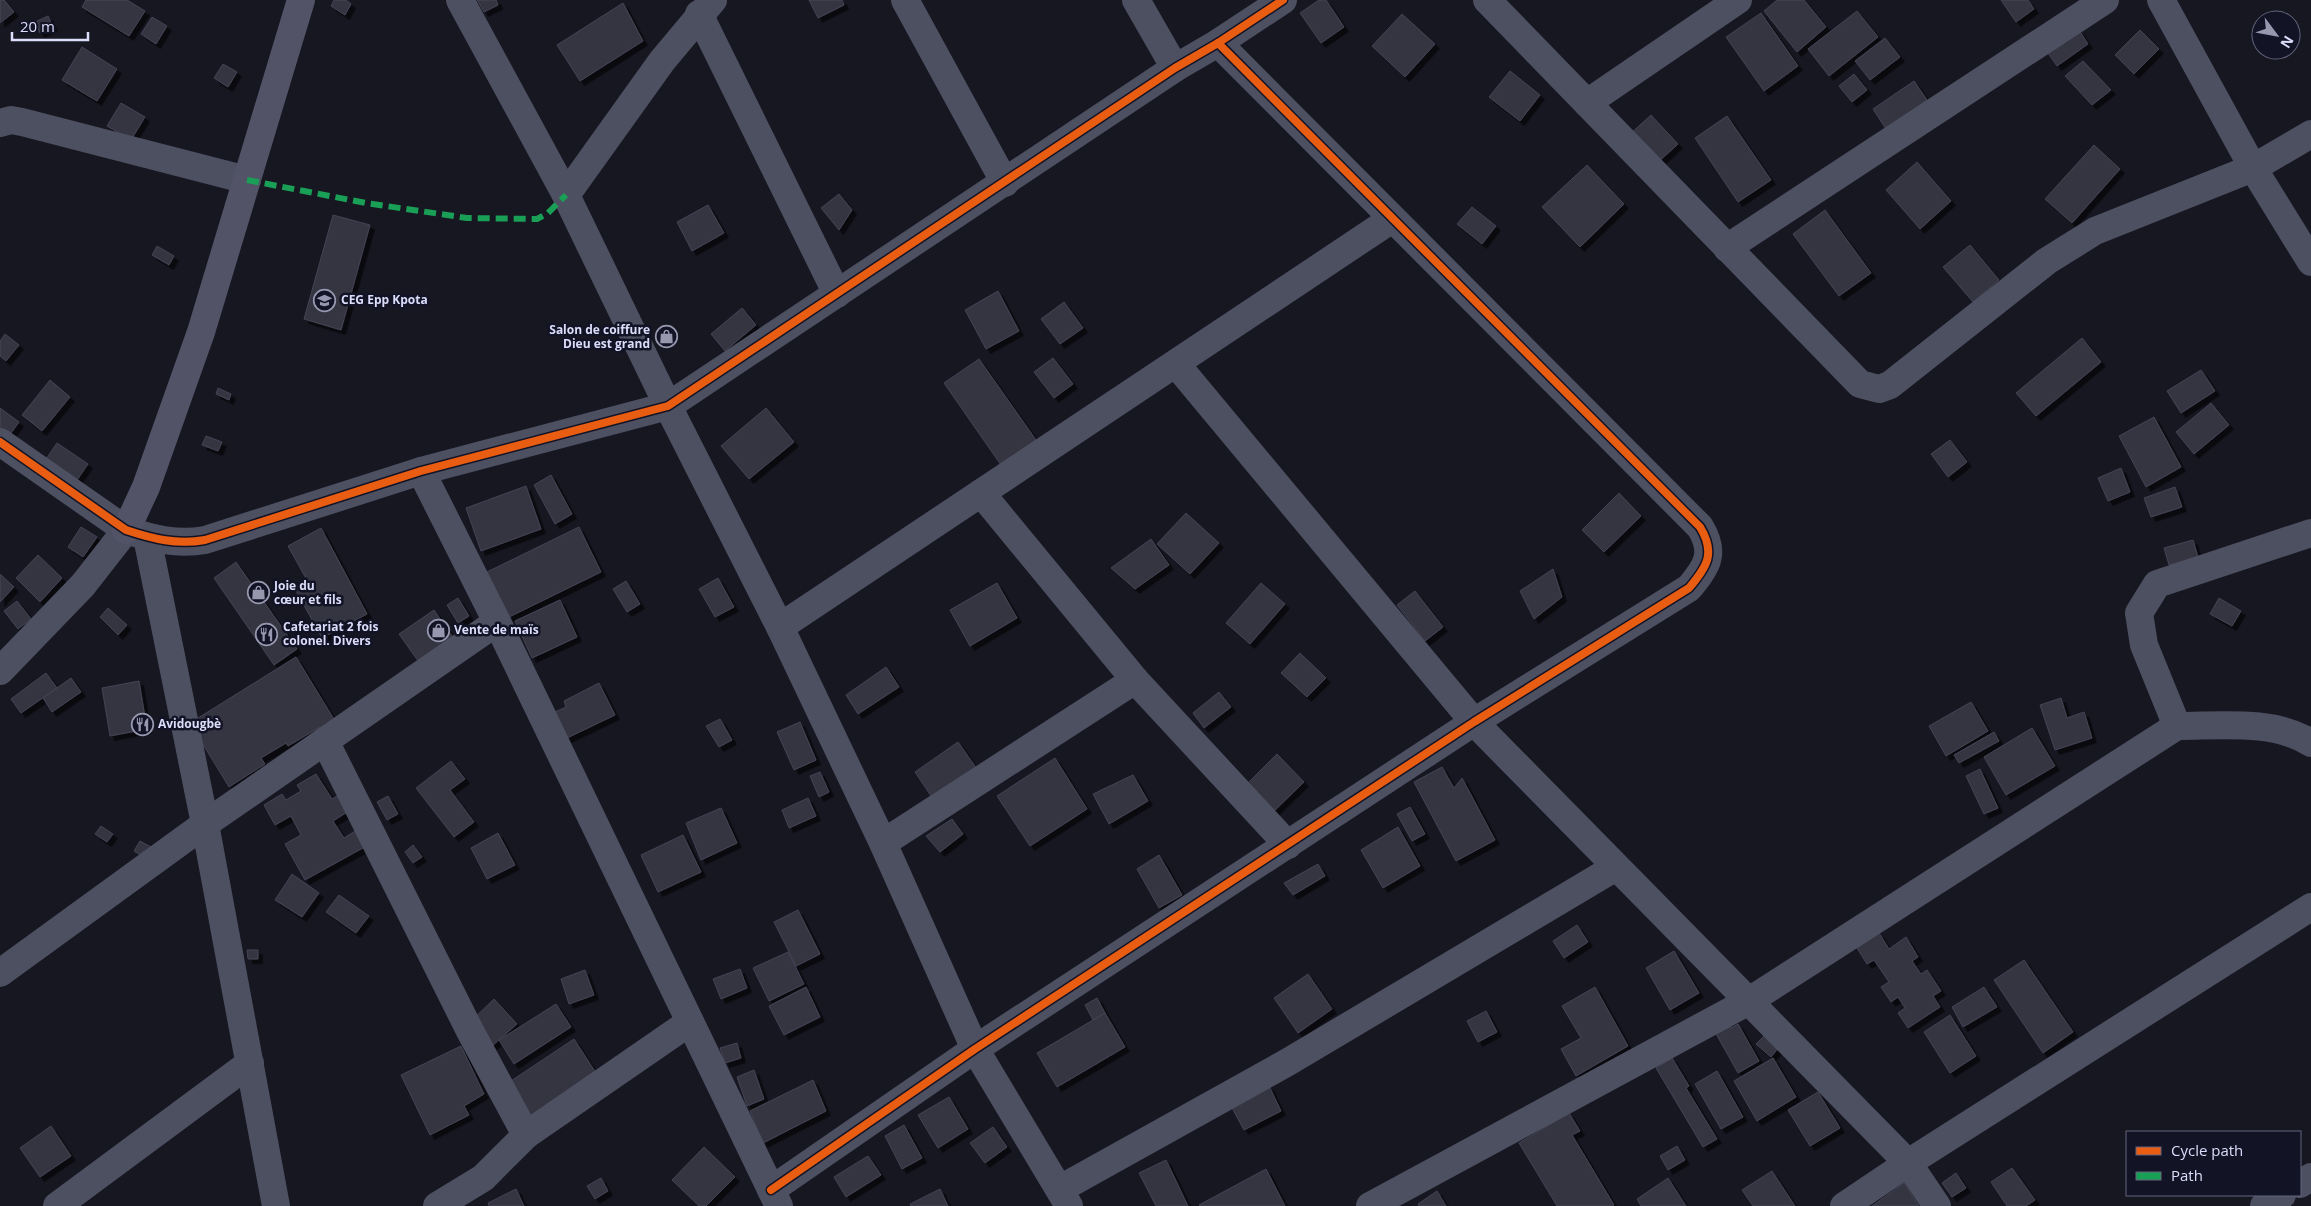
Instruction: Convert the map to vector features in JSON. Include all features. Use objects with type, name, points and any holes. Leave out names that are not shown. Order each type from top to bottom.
[{"type":"street","points":[[276,1206],[205,824],[137,533],[146,487],[201,332],[301,0]]},
{"type":"street","points":[[460,0],[566,195],[668,406],[780,627],[883,844],[975,1049],[1064,1197],[1125,1154],[1202,1108],[1288,1062],[1616,867]]},
{"type":"street","points":[[905,0],[1005,183]]},
{"type":"street","points":[[1136,0],[1175,68]]},
{"type":"street","points":[[0,442],[137,533],[187,544],[205,540],[421,471],[668,406],[1175,68],[1218,43],[1283,0]]},
{"type":"street","points":[[1487,0],[1860,384],[1879,389],[1890,385],[2047,261],[2096,231],[2254,168],[2311,134]]},
{"type":"street","points":[[1587,103],[1738,0]]},
{"type":"street","points":[[1727,248],[2105,0]]},
{"type":"street","points":[[2161,0],[2254,168],[2311,262]]},
{"type":"street","points":[[566,195],[662,62],[706,7],[837,294]]},
{"type":"street","points":[[421,471],[497,622],[775,1198],[975,1049],[1474,722],[1689,588],[1703,571],[1709,556],[1708,540],[1700,527],[1218,43]]},
{"type":"street","points":[[0,123],[11,120],[22,122],[247,180]]},
{"type":"street","points":[[780,627],[1392,219]]},
{"type":"street","points":[[1176,364],[1474,722],[1908,1163],[1937,1206]]},
{"type":"street","points":[[981,493],[1135,680],[1288,845]]},
{"type":"street","points":[[0,671],[83,585],[137,533]]},
{"type":"street","points":[[2177,726],[2144,645],[2139,614],[2158,584],[2311,533]]},
{"type":"street","points":[[0,973],[205,824],[497,622]]},
{"type":"street","points":[[883,844],[1135,680]]},
{"type":"street","points":[[1370,1206],[1748,1000],[2177,726],[2256,726],[2300,736],[2311,743]]},
{"type":"street","points":[[325,741],[469,1029],[526,1135]]},
{"type":"street","points":[[1844,1206],[1908,1163],[2311,907]]},
{"type":"street","points":[[437,1206],[483,1178],[526,1135],[690,1022]]},
{"type":"street","points":[[57,1206],[250,1063]]},
{"type":"street","points":[[2264,1206],[2280,1196]]},
{"type":"building","points":[[0,0],[4,0],[14,12],[0,23]]},
{"type":"building","points":[[86,0],[127,0],[145,11],[129,36],[82,7]]},
{"type":"building","points":[[334,0],[346,0],[351,4],[345,15],[331,6]]},
{"type":"building","points":[[477,0],[496,0],[498,5],[484,12]]},
{"type":"building","points":[[809,0],[842,0],[844,5],[818,18]]},
{"type":"building","points":[[1319,0],[1326,0],[1344,27],[1321,43],[1300,13]]},
{"type":"building","points":[[1777,0],[1804,0],[1826,27],[1797,52],[1764,11]]},
{"type":"building","points":[[2001,0],[2028,0],[2034,9],[2016,22]]},
{"type":"building","points":[[623,3],[643,41],[580,81],[557,45]]},
{"type":"building","points":[[1857,11],[1878,37],[1829,76],[1808,49]]},
{"type":"building","points":[[1761,13],[1798,66],[1764,91],[1726,37]]},
{"type":"building","points":[[1402,14],[1435,44],[1405,77],[1372,46]]},
{"type":"building","points":[[48,16],[53,27],[40,33],[35,22]]},
{"type":"building","points":[[152,17],[167,26],[156,44],[141,34]]},
{"type":"building","points":[[2079,30],[2088,44],[2057,66],[2048,53]]},
{"type":"building","points":[[2140,30],[2159,49],[2134,74],[2115,55]]},
{"type":"building","points":[[1885,38],[1900,57],[1870,80],[1855,61]]},
{"type":"building","points":[[82,47],[117,69],[97,101],[62,80]]},
{"type":"building","points":[[2083,61],[2111,90],[2092,105],[2065,76]]},
{"type":"building","points":[[223,64],[237,72],[228,87],[214,78]]},
{"type":"building","points":[[1510,71],[1540,95],[1520,121],[1489,97]]},
{"type":"building","points":[[1854,74],[1867,90],[1852,102],[1839,86]]},
{"type":"building","points":[[1914,81],[1927,100],[1886,129],[1873,109]]},
{"type":"building","points":[[121,103],[145,117],[131,140],[107,126]]},
{"type":"building","points":[[1651,115],[1678,144],[1655,165],[1628,136]]},
{"type":"building","points":[[1727,116],[1771,180],[1738,202],[1695,138]]},
{"type":"building","points":[[2094,145],[2120,169],[2072,223],[2045,199]]},
{"type":"building","points":[[1917,162],[1951,201],[1920,229],[1886,190]]},
{"type":"building","points":[[1587,165],[1624,204],[1580,247],[1542,207]]},
{"type":"building","points":[[839,194],[852,210],[839,230],[821,208]]},
{"type":"building","points":[[708,205],[724,233],[692,251],[677,222]]},
{"type":"building","points":[[1472,207],[1496,226],[1482,244],[1457,224]]},
{"type":"building","points":[[1825,210],[1871,273],[1839,296],[1793,234]]},
{"type":"building","points":[[333,215],[370,225],[341,330],[304,319]]},
{"type":"building","points":[[1970,245],[1999,280],[1973,302],[1943,267]]},
{"type":"building","points":[[157,246],[174,256],[169,265],[152,255]]},
{"type":"building","points":[[998,291],[1019,331],[986,349],[965,310]]},
{"type":"building","points":[[1064,302],[1083,328],[1060,344],[1041,319]]},
{"type":"building","points":[[742,308],[756,325],[725,351],[711,334]]},
{"type":"building","points":[[5,334],[19,345],[6,361],[0,356],[0,341]]},
{"type":"building","points":[[2082,338],[2101,362],[2036,416],[2016,393]]},
{"type":"building","points":[[1053,358],[1073,384],[1054,398],[1034,372]]},
{"type":"building","points":[[979,359],[1036,440],[1001,465],[944,383]]},
{"type":"building","points":[[2201,370],[2215,391],[2181,413],[2167,391]]},
{"type":"building","points":[[50,380],[70,397],[42,431],[22,415]]},
{"type":"building","points":[[218,388],[231,394],[229,400],[216,394]]},
{"type":"building","points":[[2211,403],[2229,425],[2194,454],[2176,432]]},
{"type":"building","points":[[0,408],[19,422],[6,440],[0,436]]},
{"type":"building","points":[[766,408],[794,442],[749,479],[721,446]]},
{"type":"building","points":[[2154,417],[2181,467],[2146,487],[2119,436]]},
{"type":"building","points":[[206,436],[222,442],[218,451],[202,445]]},
{"type":"building","points":[[1950,440],[1967,462],[1948,477],[1931,454]]},
{"type":"building","points":[[57,443],[88,464],[75,483],[44,462]]},
{"type":"building","points":[[2121,468],[2130,492],[2108,501],[2098,478]]},
{"type":"building","points":[[551,475],[572,514],[555,524],[534,485]]},
{"type":"building","points":[[526,486],[541,529],[481,551],[466,508]]},
{"type":"building","points":[[2175,487],[2182,507],[2151,517],[2144,498]]},
{"type":"building","points":[[1619,493],[1641,516],[1604,552],[1582,530]]},
{"type":"building","points":[[1186,513],[1219,543],[1190,574],[1157,544]]},
{"type":"building","points":[[81,527],[97,537],[83,557],[68,547]]},
{"type":"building","points":[[579,527],[601,572],[509,617],[487,572]]},
{"type":"building","points":[[321,528],[367,614],[322,638],[295,589],[308,582],[288,546]]},
{"type":"building","points":[[1151,539],[1169,565],[1135,589],[1111,568]]},
{"type":"building","points":[[2193,540],[2198,557],[2169,565],[2164,548]]},
{"type":"building","points":[[38,555],[62,578],[40,602],[16,578]]},
{"type":"building","points":[[236,562],[297,649],[274,665],[214,578]]},
{"type":"building","points":[[1553,569],[1562,597],[1534,619],[1520,591]]},
{"type":"building","points":[[0,574],[14,587],[0,602]]},
{"type":"building","points":[[718,578],[734,607],[715,617],[699,589]]},
{"type":"building","points":[[626,581],[640,604],[627,612],[613,589]]},
{"type":"building","points":[[997,583],[1017,618],[970,646],[950,610]]},
{"type":"building","points":[[1261,583],[1285,604],[1250,644],[1226,623]]},
{"type":"building","points":[[1415,591],[1443,627],[1425,641],[1397,605]]},
{"type":"building","points":[[458,598],[469,616],[458,623],[447,605]]},
{"type":"building","points":[[2219,598],[2241,611],[2232,626],[2210,614]]},
{"type":"building","points":[[560,600],[577,637],[532,658],[515,621]]},
{"type":"building","points":[[17,601],[31,619],[18,629],[4,611]]},
{"type":"building","points":[[108,608],[127,625],[118,635],[100,617]]},
{"type":"building","points":[[434,610],[456,642],[421,665],[399,634]]},
{"type":"building","points":[[1300,653],[1326,678],[1307,697],[1281,673]]},
{"type":"building","points":[[296,657],[335,721],[321,729],[320,727],[288,746],[286,743],[261,758],[265,764],[229,787],[190,723]]},
{"type":"building","points":[[886,667],[899,687],[858,714],[846,695]]},
{"type":"building","points":[[46,673],[57,688],[21,713],[11,699]]},
{"type":"building","points":[[71,678],[81,692],[52,712],[43,698]]},
{"type":"building","points":[[139,681],[147,729],[110,736],[102,688]]},
{"type":"building","points":[[599,683],[615,715],[567,738],[555,712],[566,707],[564,701]]},
{"type":"building","points":[[1219,692],[1231,707],[1204,728],[1193,713]]},
{"type":"building","points":[[2061,698],[2067,718],[2084,712],[2092,738],[2055,750],[2040,705]]},
{"type":"building","points":[[1971,702],[1988,731],[1946,756],[1929,726]]},
{"type":"building","points":[[720,719],[732,740],[719,747],[706,726]]},
{"type":"building","points":[[800,722],[816,760],[794,770],[777,732]]},
{"type":"building","points":[[2032,728],[2055,766],[2006,795],[1984,757]]},
{"type":"building","points":[[1994,732],[1999,741],[1959,763],[1954,755]]},
{"type":"building","points":[[958,742],[977,769],[933,799],[915,772]]},
{"type":"building","points":[[1277,754],[1304,782],[1269,816],[1242,789]]},
{"type":"building","points":[[1055,758],[1087,809],[1030,846],[997,796]]},
{"type":"building","points":[[451,761],[465,779],[450,790],[474,822],[454,837],[416,788]]},
{"type":"building","points":[[1442,767],[1454,788],[1462,778],[1495,840],[1456,861],[1414,782]]},
{"type":"building","points":[[1980,769],[1998,808],[1984,814],[1966,776]]},
{"type":"building","points":[[820,772],[829,792],[819,797],[810,776]]},
{"type":"building","points":[[316,774],[332,799],[339,795],[349,811],[333,821],[344,838],[360,828],[370,844],[305,880],[285,844],[301,835],[291,816],[275,825],[264,805],[282,794],[286,800],[301,791],[297,785]]},
{"type":"building","points":[[1133,775],[1148,801],[1109,824],[1093,794]]},
{"type":"building","points":[[388,796],[398,814],[387,820],[377,802]]},
{"type":"building","points":[[808,798],[816,816],[789,828],[782,810]]},
{"type":"building","points":[[1410,807],[1425,834],[1412,841],[1397,814]]},
{"type":"building","points":[[721,808],[737,843],[701,860],[686,823]]},
{"type":"building","points":[[952,819],[963,834],[940,852],[926,836]]},
{"type":"building","points":[[101,826],[113,834],[107,842],[95,834]]},
{"type":"building","points":[[1398,827],[1420,866],[1383,888],[1361,850]]},
{"type":"building","points":[[498,833],[515,865],[487,879],[471,848]]},
{"type":"building","points":[[683,835],[701,872],[658,892],[641,855]]},
{"type":"building","points":[[140,841],[151,847],[145,858],[134,851]]},
{"type":"building","points":[[413,845],[422,857],[413,863],[405,852]]},
{"type":"building","points":[[1159,855],[1182,895],[1159,908],[1137,869]]},
{"type":"building","points":[[1318,864],[1325,876],[1293,895],[1284,883]]},
{"type":"building","points":[[292,874],[319,893],[302,917],[275,900]]},
{"type":"building","points":[[339,895],[369,916],[356,933],[326,912]]},
{"type":"building","points":[[798,910],[820,954],[796,966],[774,922]]},
{"type":"building","points":[[1577,925],[1588,942],[1564,958],[1553,941]]},
{"type":"building","points":[[1879,933],[1889,949],[1906,937],[1918,957],[1912,961],[1921,974],[1927,970],[1941,991],[1933,996],[1940,1007],[1908,1028],[1898,1013],[1905,1008],[1898,997],[1891,1002],[1881,987],[1889,982],[1874,960],[1867,964],[1857,948]]},
{"type":"building","points":[[247,950],[258,950],[258,959],[248,959]]},
{"type":"building","points":[[1674,951],[1699,993],[1670,1010],[1646,968]]},
{"type":"building","points":[[788,952],[804,984],[769,1001],[753,968]]},
{"type":"building","points":[[2024,960],[2073,1032],[2043,1053],[1994,980]]},
{"type":"building","points":[[740,969],[747,988],[721,999],[713,979]]},
{"type":"building","points":[[585,970],[594,995],[569,1004],[561,979]]},
{"type":"building","points":[[1308,974],[1332,1009],[1298,1033],[1274,998]]},
{"type":"building","points":[[806,987],[820,1017],[784,1035],[769,1006]]},
{"type":"building","points":[[1595,987],[1628,1046],[1576,1076],[1561,1049],[1581,1038],[1562,1006]]},
{"type":"building","points":[[1984,987],[1997,1007],[1963,1027],[1952,1007]]},
{"type":"building","points":[[1097,998],[1105,1013],[1093,1020],[1085,1005]]},
{"type":"building","points":[[494,999],[517,1024],[492,1046],[470,1022]]},
{"type":"building","points":[[556,1004],[571,1027],[514,1064],[499,1040]]},
{"type":"building","points":[[1486,1011],[1497,1032],[1478,1042],[1467,1021]]},
{"type":"building","points":[[1105,1013],[1125,1047],[1057,1087],[1037,1053]]},
{"type":"building","points":[[1950,1015],[1976,1056],[1950,1073],[1924,1032]]},
{"type":"building","points":[[1729,1024],[1731,1028],[1738,1024],[1759,1061],[1738,1073],[1715,1032]]},
{"type":"building","points":[[1765,1035],[1779,1047],[1771,1057],[1756,1044]]},
{"type":"building","points":[[574,1039],[596,1073],[530,1117],[508,1083]]},
{"type":"building","points":[[737,1043],[741,1058],[725,1063],[720,1048]]},
{"type":"building","points":[[461,1046],[484,1094],[464,1106],[469,1115],[430,1135],[401,1075]]},
{"type":"building","points":[[1672,1058],[1689,1086],[1686,1088],[1717,1139],[1703,1147],[1656,1068]]},
{"type":"building","points":[[1773,1058],[1796,1097],[1757,1121],[1734,1081]]},
{"type":"building","points":[[754,1070],[764,1099],[747,1106],[737,1077]]},
{"type":"building","points":[[1717,1071],[1743,1117],[1721,1129],[1695,1084]]},
{"type":"building","points":[[813,1080],[826,1111],[763,1143],[750,1111]]},
{"type":"building","points":[[1269,1086],[1281,1111],[1244,1130],[1231,1106]]},
{"type":"building","points":[[1818,1092],[1840,1128],[1810,1146],[1788,1110]]},
{"type":"building","points":[[949,1097],[968,1129],[938,1148],[918,1115]]},
{"type":"building","points":[[1569,1113],[1580,1131],[1572,1135],[1614,1205],[1612,1206],[1557,1206],[1519,1143]]},
{"type":"building","points":[[904,1125],[922,1158],[902,1169],[885,1136]]},
{"type":"building","points":[[51,1126],[71,1156],[40,1177],[20,1148]]},
{"type":"building","points":[[993,1127],[1007,1147],[985,1163],[970,1143]]},
{"type":"building","points":[[1677,1146],[1685,1160],[1668,1170],[1660,1156]]},
{"type":"building","points":[[704,1147],[735,1177],[706,1206],[699,1206],[672,1180]]},
{"type":"building","points":[[868,1156],[881,1175],[846,1197],[834,1177]]},
{"type":"building","points":[[1166,1160],[1188,1206],[1156,1206],[1139,1173]]},
{"type":"building","points":[[2012,1168],[2035,1200],[2026,1206],[2007,1206],[1991,1182]]},
{"type":"building","points":[[1266,1169],[1285,1206],[1199,1205]]},
{"type":"building","points":[[1772,1171],[1795,1206],[1753,1206],[1742,1190]]},
{"type":"building","points":[[1956,1173],[1966,1188],[1952,1197],[1942,1183]]},
{"type":"building","points":[[601,1178],[608,1191],[595,1199],[587,1186]]},
{"type":"building","points":[[1668,1178],[1686,1206],[1641,1206],[1637,1199]]},
{"type":"building","points":[[1904,1183],[1919,1206],[1872,1206]]},
{"type":"building","points":[[516,1189],[524,1206],[489,1206],[488,1203]]},
{"type":"building","points":[[940,1189],[948,1206],[911,1206],[910,1204]]},
{"type":"building","points":[[1437,1191],[1446,1206],[1419,1206],[1418,1204]]},
{"type":"marked path","points":[[247,180],[366,203],[467,218],[537,219],[548,213],[566,195]]},
{"type":"cycle path","points":[[0,442],[126,530],[165,540],[185,542],[205,540],[421,471],[668,406],[1175,68],[1218,43],[1283,0]]},
{"type":"cycle path","points":[[771,1190],[975,1049],[1474,722],[1689,588],[1705,566],[1708,545],[1700,527],[1218,43]]},
{"type":"place","name":"CEG Epp Kpota","points":[[325,300]]},
{"type":"place","name":"Salon de coiffure Dieu est grand","points":[[666,337]]},
{"type":"place","name":"Joie du cœur et fils","points":[[258,593]]},
{"type":"place","name":"Vente de maïs","points":[[438,630]]},
{"type":"place","name":"Cafetariat 2 fois colonel. Divers","points":[[267,634]]},
{"type":"place","name":"Avidougbè","points":[[142,724]]}]
